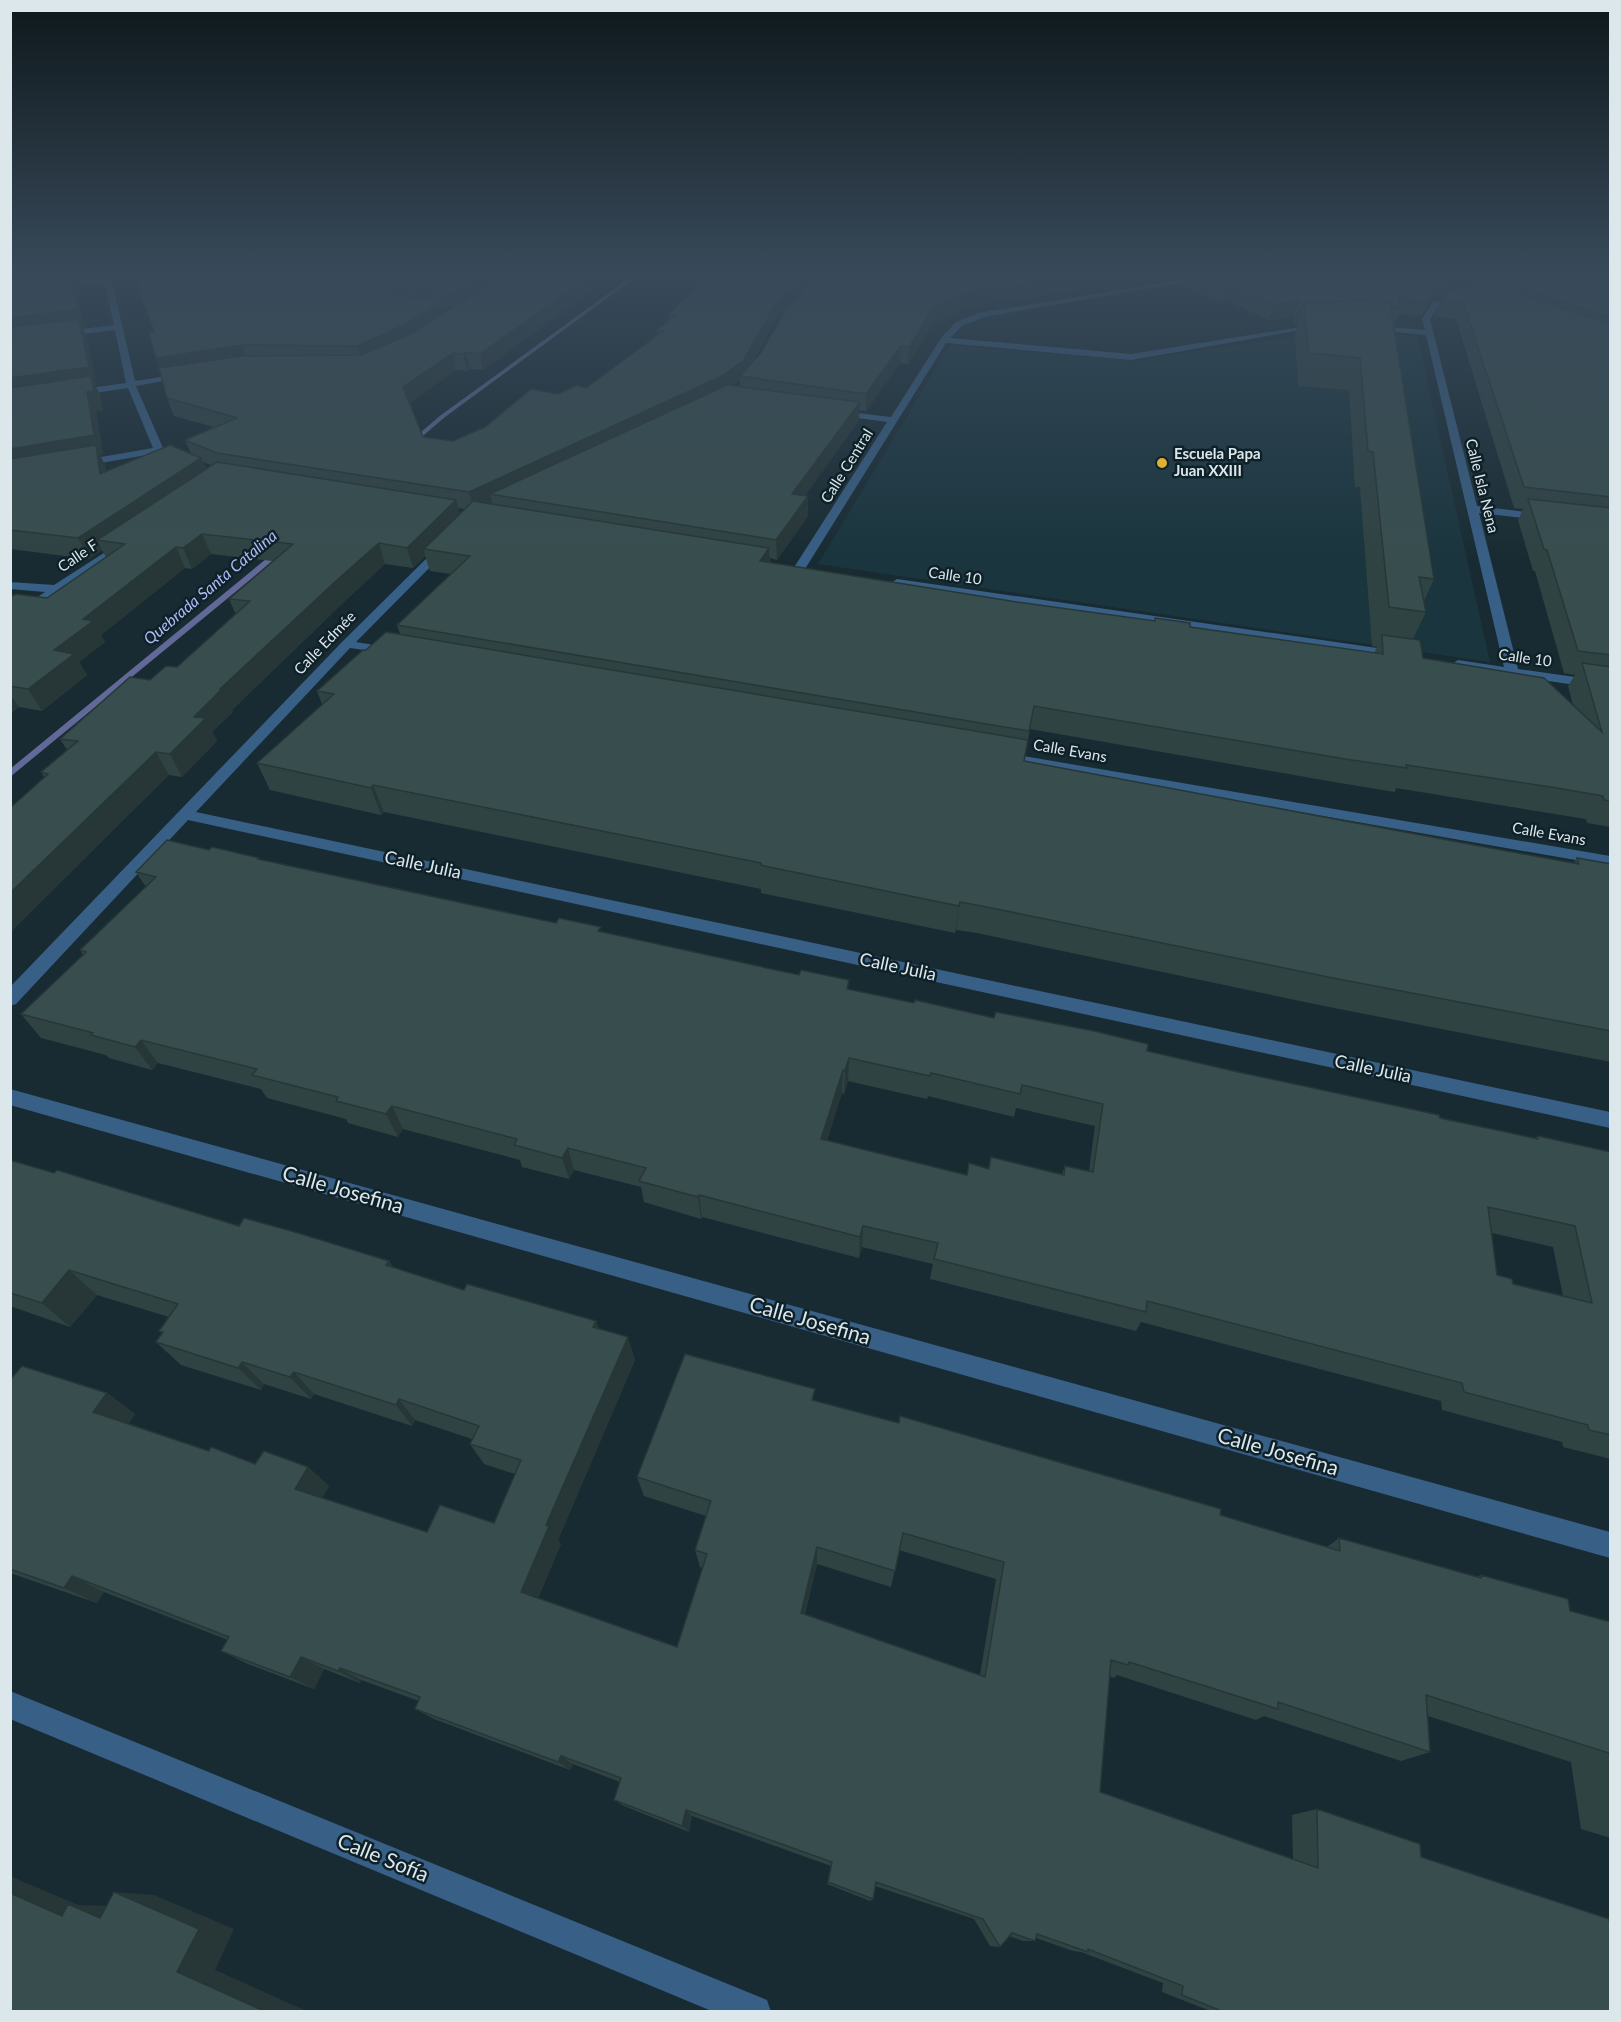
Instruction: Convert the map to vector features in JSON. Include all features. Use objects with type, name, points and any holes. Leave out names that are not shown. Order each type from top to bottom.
[{"type":"street","points":[[128,371],[131,384],[159,450]]},
{"type":"street","name":"Calle Central","points":[[799,569],[924,371]]},
{"type":"street","name":"Calle Isla Nena","points":[[1439,371],[1512,672]]},
{"type":"street","points":[[65,394],[201,374]]},
{"type":"street","points":[[822,410],[893,420]]},
{"type":"street","points":[[68,466],[159,450],[191,463]]},
{"type":"street","points":[[1472,509],[1553,518]]},
{"type":"street","name":"Calle Edmée","points":[[10,999],[347,644],[456,535]]},
{"type":"street","name":"Calle F","points":[[10,621],[134,536]]},
{"type":"street","name":"Calle 10","points":[[880,581],[1407,657]]},
{"type":"street","points":[[10,585],[56,589]]},
{"type":"street","points":[[347,644],[406,654]]},
{"type":"street","name":"Calle 10","points":[[1442,662],[1611,686]]},
{"type":"street","name":"Calle Evans","points":[[985,753],[1611,861]]},
{"type":"street","name":"Calle Julia","points":[[186,814],[1611,1120]]},
{"type":"street","name":"Calle Josefina","points":[[10,1096],[1611,1545]]},
{"type":"street","name":"Calle Sofía","points":[[10,1705],[755,2012]]},
{"type":"shaded area","name":"Escuela Papa Juan XXIII","points":[[934,371],[1425,371],[1490,662],[818,564]]},
{"type":"building","points":[[10,371],[58,371],[10,378]]},
{"type":"building","points":[[160,371],[426,371],[403,387],[423,437],[453,441],[485,427],[531,389],[558,394],[577,385],[586,388],[608,371],[728,371],[469,492],[217,453],[185,440],[237,418],[167,398]]},
{"type":"building","points":[[744,371],[883,371],[866,394],[740,376]]},
{"type":"building","points":[[1361,371],[1401,371],[1434,579],[1419,577],[1426,612],[1389,607],[1373,452],[1368,451]]},
{"type":"building","points":[[1486,371],[1611,371],[1611,497],[1524,487]]},
{"type":"building","points":[[91,376],[94,391],[87,392],[94,435],[10,449],[10,388]]},
{"type":"building","points":[[727,385],[860,402],[792,494],[808,496],[776,540],[490,494]]},
{"type":"building","points":[[96,445],[100,474],[170,445],[201,458],[78,538],[10,530],[10,459]]},
{"type":"building","points":[[217,462],[456,500],[407,548],[379,543],[338,579],[220,689],[222,689],[194,717],[206,718],[170,754],[156,752],[10,893],[10,808],[48,774],[41,772],[78,741],[60,739],[130,677],[150,680],[166,666],[177,667],[250,601],[229,599],[293,544],[202,534],[183,548],[176,547],[83,619],[93,621],[54,650],[74,654],[28,689],[10,686],[10,597],[16,594],[47,598],[125,544],[97,540]]},
{"type":"building","points":[[1528,499],[1611,508],[1611,655],[1578,651],[1547,550],[1544,549]]},
{"type":"building","points":[[473,501],[769,548],[760,561],[1017,602],[1155,621],[1155,618],[1190,623],[1190,627],[1383,654],[1382,635],[1420,640],[1423,658],[1544,678],[1602,732],[1582,663],[1611,667],[1611,801],[1604,800],[1603,796],[1551,787],[1406,765],[1407,768],[1345,759],[1034,706],[1029,731],[397,625],[470,556],[424,549]]},
{"type":"building","points":[[386,632],[1028,740],[1024,761],[1579,864],[1577,858],[1611,864],[1611,1031],[1333,978],[982,906],[960,902],[959,906],[760,865],[761,863],[373,785],[371,788],[257,763],[334,694],[317,691]]},
{"type":"building","points":[[167,840],[209,850],[212,847],[556,923],[559,918],[601,927],[598,931],[799,975],[801,970],[849,980],[847,989],[914,1003],[915,1000],[994,1018],[996,1012],[1094,1031],[1148,1044],[1147,1051],[1439,1115],[1440,1118],[1611,1152],[1611,1435],[1589,1430],[1588,1425],[1464,1392],[1462,1383],[1147,1301],[1146,1312],[934,1259],[938,1243],[863,1226],[860,1237],[699,1195],[698,1197],[639,1181],[646,1168],[568,1148],[562,1158],[514,1145],[517,1139],[392,1106],[386,1114],[336,1101],[338,1097],[252,1075],[257,1069],[141,1040],[135,1047],[21,1014],[86,952],[80,950],[156,877],[136,872]],"holes":[[[849,1058],[930,1076],[931,1073],[1020,1094],[1022,1085],[1103,1104],[1093,1172],[1065,1166],[1064,1175],[991,1157],[989,1169],[969,1163],[967,1175],[821,1139]],[[1488,1207],[1575,1226],[1592,1303],[1513,1284],[1512,1279],[1497,1275]]]},
{"type":"building","points":[[10,1160],[54,1173],[57,1170],[239,1226],[244,1218],[298,1233],[389,1261],[386,1265],[464,1290],[467,1284],[596,1321],[593,1327],[628,1337],[546,1525],[549,1526],[521,1592],[677,1647],[707,1554],[695,1550],[711,1501],[637,1477],[685,1354],[815,1389],[812,1400],[899,1423],[900,1416],[1221,1509],[1220,1515],[1340,1551],[1339,1538],[1481,1578],[1481,1575],[1568,1599],[1570,1611],[1611,1622],[1611,1761],[1609,1753],[1426,1695],[1430,1752],[1278,1702],[1278,1709],[1129,1662],[1128,1665],[1111,1660],[1100,1792],[1318,1868],[1317,1809],[1420,1844],[1421,1857],[1609,1919],[1611,2012],[1224,2012],[1182,1995],[1183,1986],[1088,1949],[1088,1952],[1037,1934],[1035,1941],[1012,1933],[1000,1947],[983,1919],[876,1882],[873,1899],[828,1882],[832,1862],[686,1810],[682,1826],[614,1800],[621,1778],[561,1756],[558,1762],[415,1709],[420,1697],[340,1668],[338,1671],[301,1657],[290,1677],[221,1651],[229,1637],[72,1576],[64,1588],[10,1569],[10,1380],[22,1366],[107,1393],[93,1412],[209,1451],[211,1447],[255,1464],[264,1451],[308,1467],[295,1489],[427,1532],[440,1505],[494,1523],[521,1460],[470,1444],[479,1426],[399,1399],[396,1405],[294,1372],[290,1377],[242,1362],[238,1368],[156,1342],[163,1332],[159,1331],[178,1304],[69,1270],[42,1303],[10,1293]],"holes":[[[903,1533],[1004,1562],[985,1677],[801,1613],[817,1547],[895,1571]]]},
{"type":"building","points":[[114,1892],[199,1929],[177,1972],[266,2012],[10,2012],[10,1893],[62,1916],[68,1904],[100,1918]]},
{"type":"waterway","name":"Quebrada Santa Catalina","points":[[409,445],[443,416],[504,371]]},
{"type":"waterway","name":"Quebrada Santa Catalina","points":[[10,774],[280,552]]},
{"type":"place","name":"Escuela Papa Juan XXIII","points":[[1162,463]]}]
